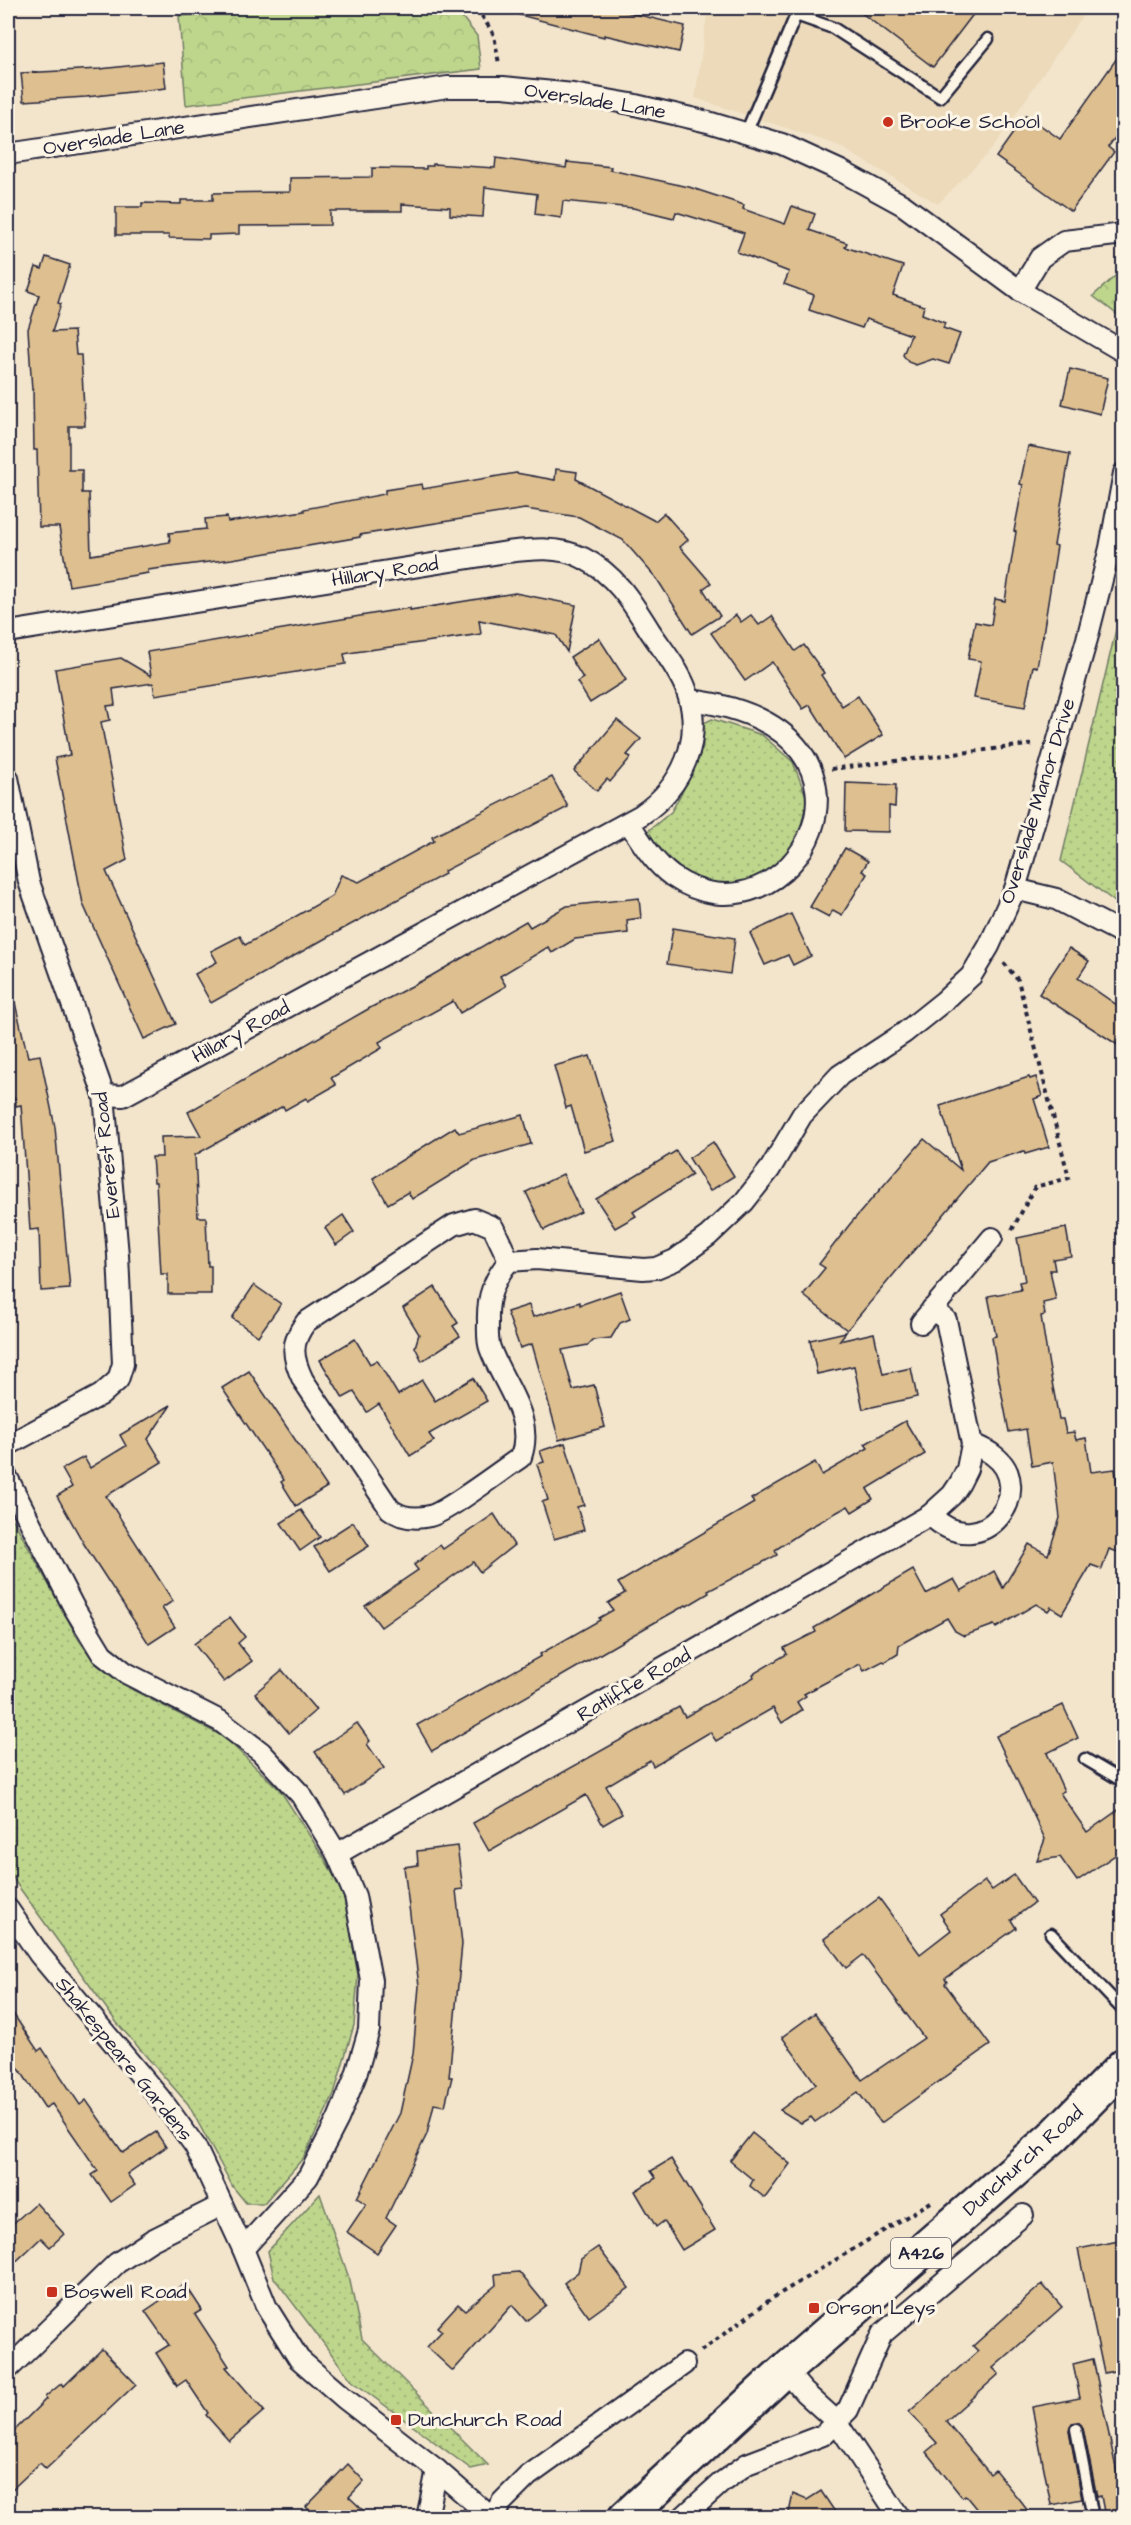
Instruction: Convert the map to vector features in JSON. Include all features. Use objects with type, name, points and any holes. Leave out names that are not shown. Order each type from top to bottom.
[{"type":"highway","name":"Dunchurch Road","points":[[625,2517],[785,2370],[1055,2135],[1124,2065]]},
{"type":"street","name":"Overslade Lane","points":[[8,154],[448,87],[503,87],[573,94],[632,104],[782,144],[831,166],[903,205],[1020,291],[1124,352]]},
{"type":"street","points":[[1020,291],[1040,258],[1064,241],[1124,234]]},
{"type":"street","name":"Overslade Manor Drive","points":[[509,1261],[537,1259],[643,1269],[657,1268],[675,1260],[708,1236],[744,1202],[770,1169],[802,1115],[840,1075],[904,1033],[971,976],[989,946],[1015,889],[1110,548],[1124,473]]},
{"type":"street","name":"Hillary Road","points":[[8,632],[495,554],[545,549],[581,557],[600,567],[616,581],[681,678],[690,700],[693,720],[688,759],[680,776],[656,805],[628,823],[123,1096],[104,1095]]},
{"type":"street","points":[[628,823],[659,865],[685,884],[717,892],[751,889],[782,873],[804,846],[816,818],[817,804],[812,771],[797,747],[775,729],[727,708],[690,700]]},
{"type":"street","name":"Everest Road","points":[[8,778],[29,882],[104,1095],[118,1255],[123,1364],[118,1380],[100,1395],[8,1444]]},
{"type":"street","points":[[1015,889],[1056,899],[1124,934]]},
{"type":"street","points":[[474,1219],[493,1227],[509,1261],[496,1277],[487,1305],[488,1346],[522,1413],[526,1432],[521,1457],[433,1516],[412,1518],[396,1514],[390,1509],[303,1380],[294,1361],[296,1336],[306,1322],[454,1225],[474,1219]]},
{"type":"street","name":"Ratliffe Road","points":[[337,1854],[930,1515],[947,1501],[967,1469],[972,1444],[946,1320],[927,1316],[992,1238]]},
{"type":"street","points":[[930,1515],[950,1530],[971,1533],[992,1525],[1006,1507],[1010,1496],[1007,1473],[993,1455],[972,1444]]},
{"type":"street","points":[[8,1479],[73,1606],[102,1654],[126,1673],[220,1721],[261,1752],[301,1795],[337,1854],[355,1896],[372,1980],[369,2030],[356,2075],[338,2119],[308,2177],[243,2249]]},
{"type":"street","name":"Shakespeare Gardens","points":[[8,1909],[39,1954],[163,2102],[195,2146],[243,2249],[267,2308],[299,2359],[492,2517]]},
{"type":"street","points":[[8,2369],[117,2263],[152,2240],[222,2205]]},
{"type":"street","name":"Dunchurch Road","points":[[682,2517],[722,2482],[747,2464],[823,2435],[848,2410],[882,2334],[1023,2215]]},
{"type":"street","points":[[492,2517],[502,2502],[528,2476],[684,2364]]},
{"type":"street","points":[[785,2370],[804,2392],[836,2421],[900,2517]]},
{"type":"street","points":[[427,2517],[437,2470]]},
{"type":"lane","points":[[746,133],[794,11],[833,28],[940,97],[988,39]]},
{"type":"lane","points":[[1085,1759],[1124,1782]]},
{"type":"lane","points":[[1051,1934],[1124,2011]]},
{"type":"lane","points":[[1076,2429],[1093,2517]]},
{"type":"path","points":[[477,8],[494,35],[503,87]]},
{"type":"path","points":[[812,771],[1058,741]]},
{"type":"path","points":[[989,946],[1018,980],[1069,1178],[1035,1187],[1004,1247],[992,1238]]},
{"type":"path","points":[[684,2364],[771,2299],[941,2196]]},
{"type":"shaded area","name":"Brooke School","points":[[708,8],[1088,8],[992,149],[938,204],[837,145],[695,98]]},
{"type":"green space","points":[[289,8],[455,8],[477,36],[481,69],[186,105],[179,16]]},
{"type":"green space","points":[[1123,269],[1123,319],[1093,296]]},
{"type":"green space","points":[[1123,600],[1123,908],[1061,861]]},
{"type":"green space","points":[[712,719],[762,735],[793,762],[807,799],[797,844],[778,866],[752,883],[727,885],[704,882],[678,867],[660,851],[648,831],[671,812],[692,774],[703,747],[702,724]]},
{"type":"green space","points":[[8,1510],[79,1640],[94,1661],[133,1690],[224,1737],[280,1790],[326,1861],[344,1896],[358,1975],[354,2025],[334,2094],[304,2157],[264,2203],[246,2203],[233,2187],[188,2104],[117,2023],[16,1883],[8,1866]]},
{"type":"green space","points":[[320,2194],[350,2281],[362,2339],[488,2465],[471,2469],[352,2381],[274,2278],[268,2251]]},
{"type":"building","points":[[517,8],[610,8],[685,26],[679,52],[604,35],[604,37],[516,14]]},
{"type":"building","points":[[855,8],[978,8],[933,67]]},
{"type":"building","points":[[1124,48],[1124,126],[1108,147],[1114,152],[1071,211],[996,157],[1026,115],[1060,139]]},
{"type":"building","points":[[163,62],[166,88],[24,101],[21,73],[100,69]]},
{"type":"building","points":[[496,158],[566,168],[567,162],[611,167],[610,170],[689,187],[744,205],[743,209],[785,224],[792,206],[815,214],[809,230],[847,243],[845,247],[903,266],[893,295],[924,306],[922,314],[945,323],[943,328],[960,334],[949,364],[933,359],[916,365],[908,362],[903,355],[911,335],[866,319],[862,328],[809,310],[814,295],[784,284],[789,272],[737,252],[744,233],[676,212],[674,218],[633,208],[563,201],[561,218],[535,214],[537,194],[485,187],[483,217],[450,215],[450,207],[402,204],[402,211],[330,211],[330,225],[239,226],[239,234],[209,235],[209,239],[169,238],[169,235],[116,235],[116,207],[142,207],[142,203],[181,204],[181,200],[213,200],[213,193],[290,192],[290,178],[372,177],[372,168],[426,169],[426,166],[433,166],[433,164],[495,168]]},
{"type":"building","points":[[46,257],[70,265],[52,332],[74,331],[76,355],[81,355],[85,426],[69,426],[69,470],[82,470],[82,493],[89,493],[91,555],[170,542],[169,533],[206,529],[205,519],[227,517],[228,522],[304,511],[304,509],[385,494],[385,490],[422,484],[423,489],[516,473],[555,480],[556,469],[577,472],[576,479],[655,521],[664,513],[688,540],[680,547],[711,583],[703,589],[720,616],[692,634],[657,579],[623,540],[579,517],[525,509],[360,535],[360,537],[232,559],[148,570],[148,573],[69,586],[59,527],[39,527],[37,450],[34,450],[33,390],[28,329],[39,295],[28,291],[36,267],[42,269]]},
{"type":"building","points":[[1070,369],[1108,378],[1100,414],[1062,404]]},
{"type":"building","points":[[1028,446],[1070,454],[1054,545],[1057,546],[1042,640],[1037,667],[1033,666],[1025,707],[974,698],[981,661],[968,659],[975,622],[991,625],[995,599],[1005,601],[1016,532],[1014,531],[1023,485],[1020,484]]},
{"type":"building","points":[[515,593],[576,605],[567,652],[556,635],[479,620],[481,634],[344,654],[346,664],[155,695],[153,683],[113,689],[115,705],[107,706],[110,720],[101,722],[127,860],[106,871],[176,1024],[144,1039],[83,904],[55,758],[70,755],[55,669],[121,658],[151,676],[147,652],[372,614]]},
{"type":"building","points":[[736,615],[741,622],[751,615],[759,625],[772,616],[795,651],[804,645],[824,673],[821,675],[842,706],[858,696],[883,735],[844,759],[810,705],[803,709],[772,662],[745,681],[711,633]]},
{"type":"building","points":[[599,638],[626,680],[590,703],[577,682],[583,678],[570,657]]},
{"type":"building","points":[[617,720],[641,739],[627,755],[631,757],[610,782],[607,779],[597,791],[574,771]]},
{"type":"building","points":[[552,777],[568,807],[444,871],[445,874],[211,1003],[195,974],[217,962],[211,951],[240,936],[245,945],[332,896],[341,875],[359,882],[434,841],[432,837]]},
{"type":"building","points":[[846,783],[896,785],[895,807],[889,806],[889,832],[845,831]]},
{"type":"building","points":[[845,848],[868,861],[862,871],[867,874],[842,915],[833,910],[829,917],[810,907]]},
{"type":"building","points":[[639,898],[641,918],[627,920],[628,933],[575,939],[552,953],[548,947],[500,976],[506,986],[460,1013],[453,1001],[379,1042],[382,1048],[331,1078],[336,1085],[308,1101],[306,1098],[285,1110],[283,1106],[195,1155],[198,1217],[206,1217],[208,1266],[211,1266],[211,1294],[168,1294],[168,1274],[161,1274],[156,1182],[154,1182],[152,1157],[162,1157],[161,1137],[201,1136],[188,1112],[526,921],[530,927],[567,906]]},
{"type":"building","points":[[791,914],[811,956],[793,965],[788,955],[765,965],[750,933]]},
{"type":"building","points":[[673,928],[735,938],[730,974],[667,964]]},
{"type":"building","points":[[1069,948],[1089,961],[1078,978],[1124,1010],[1124,1049],[1039,994]]},
{"type":"building","points":[[15,1003],[28,1057],[40,1055],[55,1127],[70,1289],[41,1291],[39,1229],[30,1230],[21,1105],[16,1106],[15,1098],[8,1100],[8,1004]]},
{"type":"building","points":[[590,1056],[616,1141],[584,1151],[571,1106],[566,1108],[554,1066]]},
{"type":"building","points":[[1029,1077],[1030,1079],[1036,1077],[1042,1096],[1034,1099],[1049,1147],[1025,1154],[1024,1151],[988,1162],[847,1330],[803,1295],[825,1268],[819,1264],[850,1224],[924,1139],[961,1170],[940,1106]]},
{"type":"building","points":[[523,1115],[531,1144],[475,1160],[412,1199],[408,1192],[388,1204],[373,1178],[455,1127],[459,1133]]},
{"type":"building","points":[[713,1142],[734,1176],[710,1191],[689,1158]]},
{"type":"building","points":[[676,1151],[692,1175],[633,1212],[636,1216],[615,1228],[596,1199]]},
{"type":"building","points":[[563,1174],[581,1212],[544,1230],[526,1192]]},
{"type":"building","points":[[343,1215],[354,1232],[336,1245],[325,1228]]},
{"type":"building","points":[[1066,1228],[1071,1256],[1053,1259],[1055,1270],[1050,1270],[1056,1300],[1043,1303],[1045,1315],[1041,1316],[1049,1366],[1059,1419],[1063,1419],[1066,1433],[1074,1432],[1076,1440],[1086,1438],[1091,1472],[1115,1469],[1124,1531],[1124,1554],[1109,1549],[1102,1569],[1091,1565],[1062,1614],[1051,1607],[1048,1611],[1036,1604],[996,1628],[994,1625],[964,1636],[955,1631],[947,1618],[899,1645],[898,1654],[885,1662],[864,1671],[860,1664],[804,1694],[806,1696],[797,1702],[802,1710],[782,1723],[773,1708],[716,1741],[710,1732],[653,1766],[650,1760],[606,1786],[622,1814],[603,1825],[586,1795],[489,1851],[473,1823],[679,1707],[685,1717],[754,1677],[753,1674],[787,1654],[784,1648],[816,1632],[814,1628],[913,1570],[926,1594],[954,1579],[961,1591],[994,1571],[1003,1588],[1029,1544],[1048,1555],[1060,1518],[1053,1462],[1032,1466],[1026,1429],[1009,1432],[992,1337],[996,1336],[988,1296],[1021,1290],[1019,1282],[1025,1281],[1017,1238]]},
{"type":"building","points":[[254,1285],[281,1304],[258,1336],[232,1318]]},
{"type":"building","points":[[435,1287],[458,1323],[453,1326],[460,1336],[422,1361],[415,1347],[419,1334],[403,1308]]},
{"type":"building","points":[[620,1291],[630,1319],[620,1323],[611,1338],[593,1340],[588,1345],[562,1350],[573,1390],[594,1385],[605,1427],[559,1440],[532,1344],[520,1348],[507,1312],[529,1305],[533,1317],[580,1302],[580,1305]]},
{"type":"building","points":[[846,1332],[839,1341],[874,1333],[883,1374],[911,1368],[917,1397],[863,1409],[854,1366],[817,1374],[810,1340]]},
{"type":"building","points":[[355,1339],[370,1364],[377,1360],[398,1395],[422,1380],[435,1401],[473,1378],[487,1401],[429,1434],[434,1441],[410,1456],[379,1404],[367,1412],[354,1392],[343,1398],[320,1360]]},
{"type":"building","points":[[249,1371],[327,1487],[296,1506],[281,1482],[284,1480],[222,1388]]},
{"type":"building","points":[[171,1405],[148,1439],[162,1462],[106,1496],[173,1601],[162,1608],[175,1627],[149,1644],[84,1544],[57,1496],[72,1487],[62,1469],[84,1457],[90,1468],[126,1446],[120,1435]]},
{"type":"building","points":[[905,1421],[925,1454],[867,1489],[873,1499],[852,1512],[848,1506],[807,1529],[775,1550],[777,1555],[708,1591],[709,1593],[687,1606],[432,1751],[417,1725],[541,1656],[540,1654],[600,1620],[599,1618],[613,1610],[608,1603],[625,1593],[618,1583],[754,1503],[751,1499],[815,1462],[822,1475],[868,1448],[865,1444]]},
{"type":"building","points":[[565,1443],[584,1505],[577,1507],[584,1530],[554,1539],[542,1502],[548,1500],[537,1464],[544,1462],[540,1451]]},
{"type":"building","points":[[301,1510],[320,1537],[300,1551],[281,1523]]},
{"type":"building","points":[[494,1514],[514,1545],[480,1572],[473,1562],[381,1627],[365,1606],[418,1570],[414,1565],[440,1545],[443,1549]]},
{"type":"building","points":[[353,1522],[369,1546],[330,1571],[314,1547]]},
{"type":"building","points":[[230,1617],[245,1637],[238,1643],[252,1661],[224,1682],[194,1644]]},
{"type":"building","points":[[282,1670],[316,1710],[289,1733],[255,1693]]},
{"type":"building","points":[[1063,1705],[1078,1738],[1047,1753],[1064,1791],[1060,1793],[1087,1832],[1124,1806],[1124,1849],[1077,1881],[1060,1857],[1037,1861],[1045,1839],[996,1736]]},
{"type":"building","points":[[357,1723],[370,1741],[367,1744],[384,1768],[345,1795],[315,1752]]},
{"type":"building","points":[[457,1846],[463,1889],[456,1890],[462,1944],[449,2077],[452,2077],[445,2106],[434,2104],[427,2134],[386,2218],[396,2225],[377,2253],[347,2232],[366,2204],[357,2198],[400,2113],[413,2054],[419,1986],[404,1867],[418,1865],[417,1851]]},
{"type":"building","points":[[1014,1875],[1034,1903],[1011,1920],[1016,1928],[945,1979],[947,1982],[945,1984],[990,2045],[881,2123],[858,2092],[815,2122],[811,2117],[801,2123],[780,2110],[816,2084],[782,2037],[815,2013],[862,2080],[924,2038],[863,1955],[846,1968],[824,1939],[879,1898],[920,1954],[951,1930],[940,1914],[985,1881],[992,1890]]},
{"type":"building","points":[[8,2006],[38,2051],[42,2048],[80,2105],[86,2100],[123,2153],[156,2132],[166,2147],[127,2174],[135,2185],[111,2202],[92,2175],[98,2171],[52,2104],[45,2108],[8,2052]]},
{"type":"building","points":[[752,2133],[790,2164],[765,2198],[750,2186],[753,2180],[730,2161]]},
{"type":"building","points":[[671,2159],[715,2230],[682,2250],[664,2221],[656,2227],[635,2191],[656,2178],[651,2171]]},
{"type":"building","points":[[36,2203],[64,2234],[50,2247],[41,2238],[8,2269],[8,2228]]},
{"type":"building","points":[[1124,2240],[1124,2369],[1104,2373],[1078,2249]]},
{"type":"building","points":[[598,2247],[629,2288],[589,2317],[564,2283],[578,2272],[581,2259]]},
{"type":"building","points":[[519,2272],[546,2305],[526,2321],[512,2305],[453,2371],[427,2347],[442,2331],[437,2327],[458,2304],[465,2310],[496,2285],[495,2274]]},
{"type":"building","points":[[185,2284],[202,2310],[195,2314],[229,2366],[226,2367],[264,2411],[229,2441],[206,2415],[208,2413],[186,2380],[177,2386],[156,2353],[169,2345],[145,2311]]},
{"type":"building","points":[[1042,2284],[1062,2307],[993,2368],[999,2374],[946,2421],[990,2474],[995,2470],[1033,2517],[983,2517],[965,2495],[962,2497],[926,2452],[937,2443],[909,2412],[978,2351],[973,2346]]},
{"type":"building","points":[[102,2349],[136,2384],[46,2469],[40,2463],[8,2493],[8,2437],[46,2399],[45,2397],[62,2383],[64,2386]]},
{"type":"building","points":[[1093,2359],[1124,2506],[1124,2517],[1105,2517],[1101,2496],[1097,2497],[1083,2428],[1078,2422],[1072,2423],[1069,2430],[1082,2499],[1051,2505],[1032,2407],[1080,2398],[1073,2364]]},
{"type":"building","points":[[348,2464],[364,2481],[349,2497],[370,2517],[317,2517],[306,2507]]},
{"type":"building","points":[[821,2491],[835,2512],[848,2517],[782,2517],[789,2513],[793,2494],[807,2500]]},
{"type":"place","name":"Brooke School","points":[[888,122]]},
{"type":"place","name":"Boswell Road","points":[[52,2292]]},
{"type":"place","name":"Orson Leys","points":[[814,2308]]},
{"type":"place","name":"Dunchurch Road","points":[[396,2420]]}]
